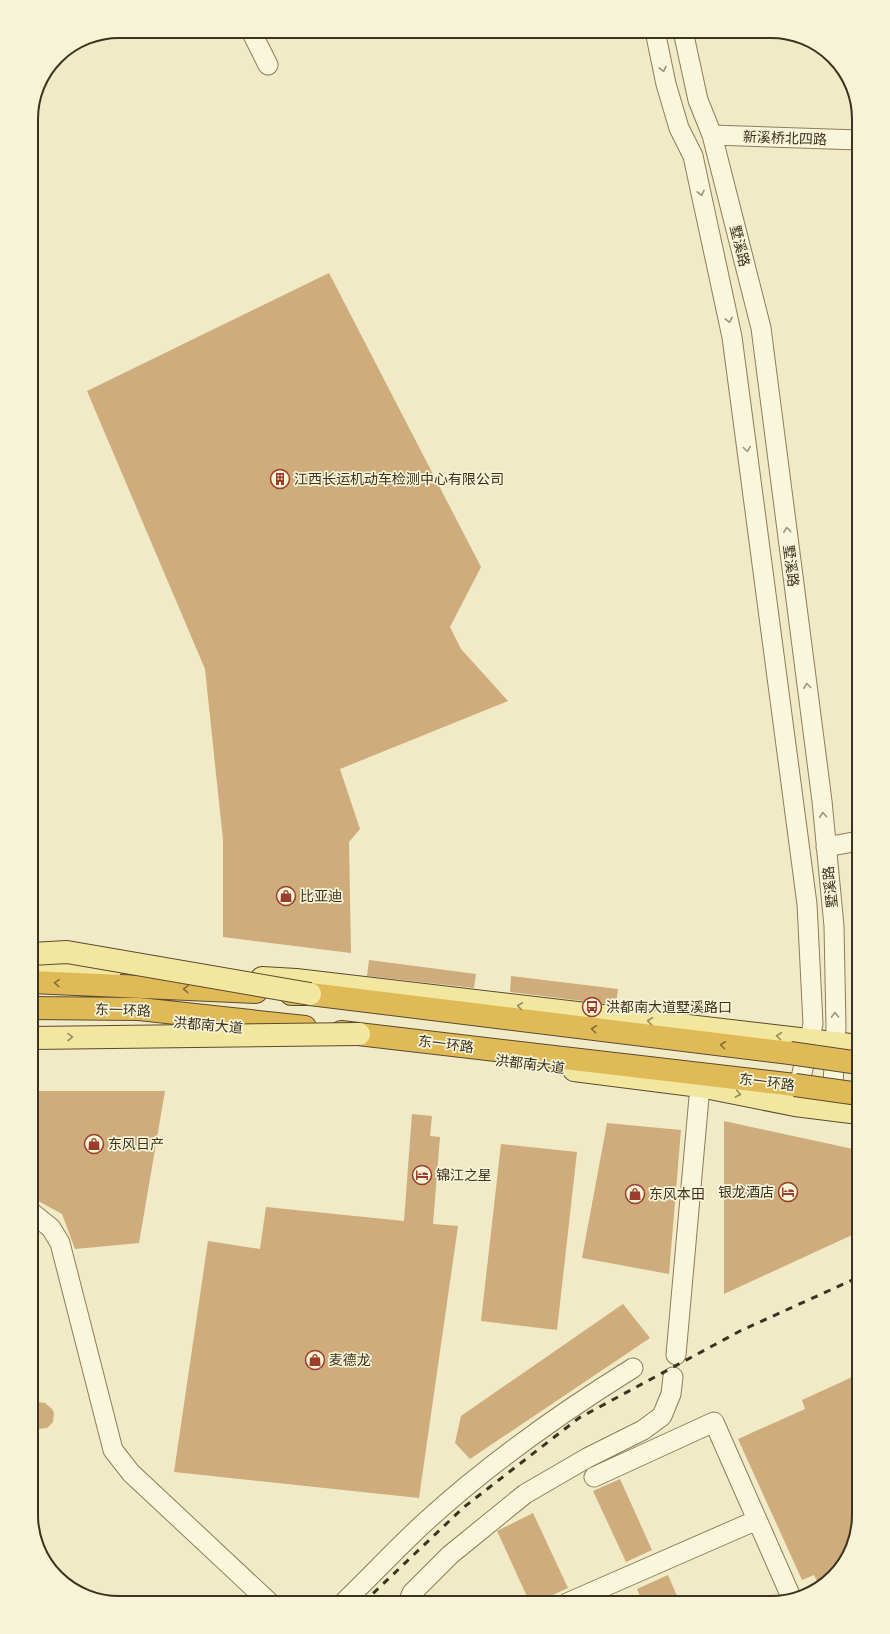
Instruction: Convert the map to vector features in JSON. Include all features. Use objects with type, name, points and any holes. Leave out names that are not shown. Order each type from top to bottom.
[{"type":"highway","name":"东一环路","points":[[38,982],[310,994],[852,1062]]},
{"type":"highway","name":"东一环路","points":[[38,1008],[139,1009],[694,1072],[852,1093]]},
{"type":"main road","points":[[38,954],[67,952],[310,994]]},
{"type":"main road","points":[[38,965],[89,966],[296,980],[852,1045]]},
{"type":"main road","name":"洪都南大道","points":[[38,1018],[98,1017],[234,1026],[700,1086],[795,1105],[852,1112]]},
{"type":"main road","points":[[38,1038],[359,1034]]},
{"type":"street","points":[[254,38],[268,65]]},
{"type":"street","name":"墅溪路","points":[[656,38],[666,84],[679,128],[693,156],[732,337],[808,904],[813,1024],[795,1105]]},
{"type":"street","name":"墅溪路","points":[[685,38],[698,100],[712,135],[761,328],[822,801],[834,926],[836,1027],[834,1042],[832,1110]]},
{"type":"street","name":"新溪桥北四路","points":[[712,135],[852,140]]},
{"type":"street","points":[[826,846],[852,842]]},
{"type":"street","points":[[676,1355],[700,1086]]},
{"type":"street","points":[[38,1218],[51,1228],[60,1243],[113,1450],[131,1473],[263,1596]]},
{"type":"street","points":[[350,1596],[423,1524],[502,1457],[582,1400],[633,1368]]},
{"type":"street","points":[[411,1596],[412,1593],[450,1555],[524,1494],[587,1458],[643,1430],[662,1416],[671,1394],[673,1377]]},
{"type":"street","points":[[594,1478],[714,1422],[790,1593]]},
{"type":"street","points":[[583,1596],[757,1520]]},
{"type":"building","name":"江西长运机动车检测中心有限公司","points":[[329,273],[481,567],[450,627],[461,649],[508,701],[340,769],[360,829],[349,842],[351,953],[223,937],[223,840],[205,669],[87,391]]},
{"type":"building","points":[[369,960],[476,974],[474,988],[367,976]]},
{"type":"building","points":[[511,976],[618,989],[616,1005],[510,992]]},
{"type":"building","name":"东风日产","points":[[38,1091],[165,1091],[139,1243],[75,1249],[62,1214],[38,1201]]},
{"type":"building","name":"麦德龙","points":[[412,1114],[432,1116],[430,1136],[440,1137],[433,1224],[458,1226],[419,1498],[174,1472],[208,1241],[260,1249],[266,1207],[404,1221]]},
{"type":"building","name":"银龙酒店","points":[[724,1121],[852,1149],[852,1235],[724,1294]]},
{"type":"building","name":"东风本田","points":[[607,1123],[681,1130],[669,1274],[582,1258]]},
{"type":"building","points":[[501,1144],[577,1152],[557,1330],[481,1321]]},
{"type":"building","points":[[623,1304],[650,1338],[470,1459],[455,1443],[461,1416]]},
{"type":"building","points":[[852,1377],[851,1525],[848,1541],[844,1551],[832,1568],[817,1581],[814,1575],[802,1580],[738,1439],[805,1409],[802,1400]]},
{"type":"building","points":[[38,1402],[45,1403],[54,1413],[53,1422],[47,1428],[38,1429]]},
{"type":"building","points":[[620,1479],[652,1550],[626,1562],[593,1491]]},
{"type":"building","points":[[533,1513],[568,1588],[550,1596],[527,1596],[497,1531]]},
{"type":"building","points":[[668,1575],[677,1596],[640,1596],[637,1589]]},
{"type":"railway","points":[[370,1596],[464,1507],[579,1418],[740,1331],[852,1280]]},
{"type":"place","name":"江西长运机动车检测中心有限公司","points":[[280,479]]},
{"type":"place","name":"比亚迪","points":[[286,896]]},
{"type":"place","name":"洪都南大道墅溪路口","points":[[592,1007]]},
{"type":"place","name":"东风日产","points":[[94,1144]]},
{"type":"place","name":"锦江之星","points":[[422,1175]]},
{"type":"place","name":"银龙酒店","points":[[788,1192]]},
{"type":"place","name":"东风本田","points":[[635,1194]]},
{"type":"place","name":"麦德龙","points":[[315,1360]]}]
